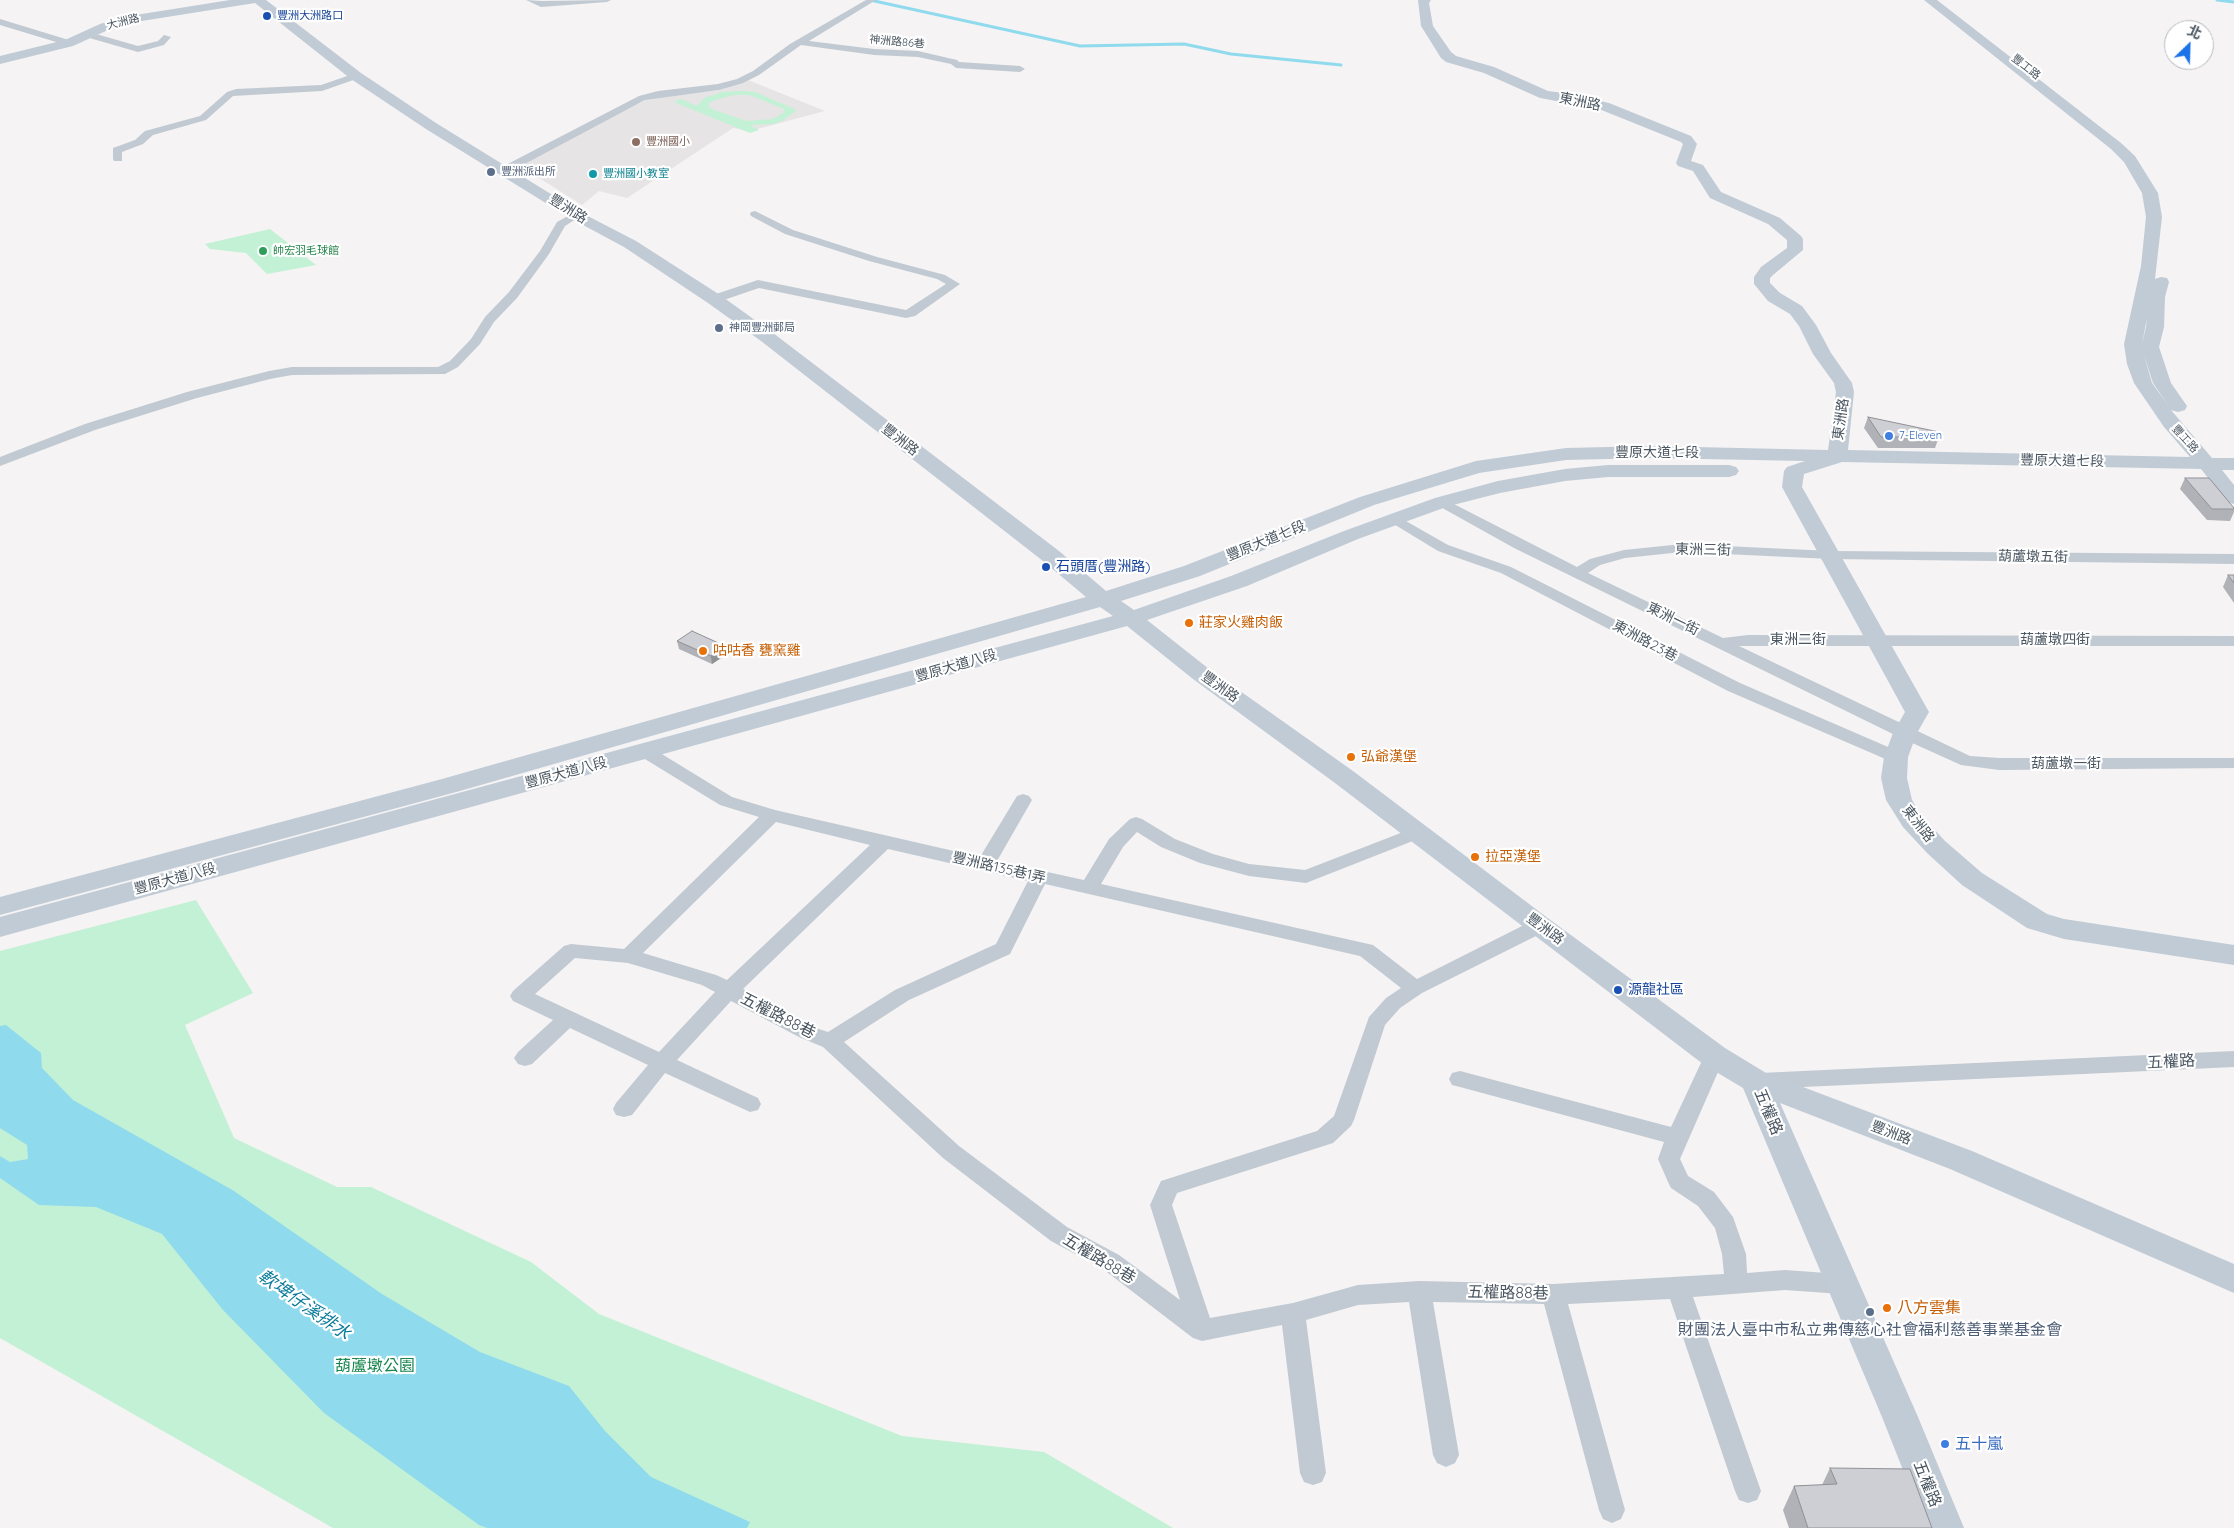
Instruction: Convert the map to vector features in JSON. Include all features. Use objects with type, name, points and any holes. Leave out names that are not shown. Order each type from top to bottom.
[{"type":"street","name":"大洲路","points":[[0,60],[69,43],[104,27],[128,20],[252,0]]},
{"type":"street","name":"豐洲路","points":[[259,0],[356,76],[575,215],[630,244],[714,299],[767,337],[1050,556],[1086,587],[1131,618],[1201,674],[1280,730],[1714,1056],[1755,1081],[1961,1160],[2234,1280]]},
{"type":"street","points":[[530,0],[541,4],[607,0]]},
{"type":"street","points":[[503,169],[515,165],[642,98],[658,94],[709,88],[740,81],[756,73],[800,42],[872,0]]},
{"type":"street","name":"東洲路","points":[[1425,0],[1423,1],[1424,10],[1428,26],[1446,55],[1451,59],[1489,70],[1545,95],[1571,98],[1604,106],[1686,139],[1690,144],[1683,163],[1698,168],[1715,195],[1774,221],[1792,235],[1797,243],[1795,250],[1767,270],[1762,277],[1762,284],[1774,297],[1796,310],[1808,325],[1822,354],[1843,383],[1845,392],[1836,456],[1794,471],[1792,487],[1917,712],[1905,733],[1896,757],[1894,778],[1896,790],[1912,821],[1953,863],[2014,908],[2037,922],[2064,929],[2234,955]]},
{"type":"street","name":"豐工路","points":[[1930,0],[2130,159],[2150,193],[2154,217],[2149,266],[2134,344],[2136,364],[2143,383],[2171,423],[2220,474]]},
{"type":"street","name":"豐工路","points":[[1941,0],[2144,163],[2154,174],[2165,196],[2168,211]]},
{"type":"street","points":[[0,22],[69,43]]},
{"type":"street","points":[[89,35],[93,38],[138,49],[161,43],[167,37]]},
{"type":"street","name":"神洲路86巷","points":[[800,42],[874,52],[918,54],[954,62],[956,65],[1020,69]]},
{"type":"street","points":[[118,159],[117,150],[139,142],[149,133],[203,118],[230,94],[236,92],[322,88],[356,76]]},
{"type":"street","points":[[714,299],[758,284],[906,314],[911,313],[954,284],[941,277],[873,260],[789,232],[755,214]]},
{"type":"street","points":[[0,462],[90,428],[192,395],[269,375],[292,371],[440,371],[454,364],[476,341],[489,320],[513,295],[545,252],[561,224],[575,215]]},
{"type":"street","name":"豐工路","points":[[2164,271],[2157,297],[2155,327],[2150,347],[2162,383],[2201,438],[2220,474]]},
{"type":"street","name":"豐原大道七段","points":[[1104,599],[1192,571],[1367,501],[1476,468],[1566,454],[1650,452],[1836,456],[2220,474]]},
{"type":"street","name":"豐原大道七段","points":[[1131,618],[1239,581],[1351,535],[1397,520],[1442,502],[1498,487],[1565,475],[1608,471],[2220,474],[2234,464]]},
{"type":"street","points":[[2220,474],[2234,498]]},
{"type":"street","name":"東洲一街","points":[[1442,502],[1519,544],[1905,733]]},
{"type":"street","name":"東洲路23巷","points":[[1397,520],[1443,548],[1506,570],[1734,687],[1896,757]]},
{"type":"street","name":"東洲三街","points":[[1578,573],[1595,562],[1624,554],[1682,548],[1831,555]]},
{"type":"street","name":"葫蘆墩五街","points":[[1831,555],[2234,559]]},
{"type":"street","name":"豐原大道八段","points":[[0,906],[451,784],[1104,599]]},
{"type":"street","name":"豐原大道八段","points":[[0,927],[1131,618]]},
{"type":"street","name":"東洲二街","points":[[1721,643],[1748,640],[1876,640]]},
{"type":"street","name":"葫蘆墩四街","points":[[1876,640],[2234,641]]},
{"type":"street","name":"葫蘆墩一街","points":[[1905,733],[1967,761],[1983,763],[2234,763]]},
{"type":"street","name":"豐洲路135巷1弄","points":[[646,752],[726,802],[884,842],[1366,950],[1415,988]]},
{"type":"street","points":[[985,864],[1023,800]]},
{"type":"street","points":[[628,956],[772,815]]},
{"type":"street","points":[[1089,888],[1116,843],[1136,823],[1168,843],[1207,859],[1249,870],[1306,876],[1417,833]]},
{"type":"street","points":[[624,1109],[661,1064],[729,990],[884,842]]},
{"type":"street","points":[[830,1041],[902,995],[1003,949],[1039,877]]},
{"type":"street","points":[[1202,1330],[1161,1205],[1169,1187],[1325,1137],[1343,1120],[1376,1022],[1393,1003],[1415,988],[1539,926]]},
{"type":"street","name":"五權路88巷","points":[[568,1018],[520,996],[570,951],[628,956],[709,980],[806,1032],[830,1041],[961,1160],[1059,1234],[1111,1262],[1202,1330],[1293,1313],[1358,1294],[1419,1291],[1553,1294],[1678,1288],[1736,1282],[1784,1280],[1841,1284]]},
{"type":"street","points":[[525,1058],[568,1018],[661,1064],[750,1104]]},
{"type":"street","points":[[1714,1056],[1669,1159],[1678,1182],[1706,1199],[1725,1224],[1734,1254],[1736,1282]]},
{"type":"street","name":"五權路","points":[[1946,1528],[1755,1081],[2234,1059]]},
{"type":"street","points":[[1460,1079],[1677,1137]]},
{"type":"street","points":[[1678,1288],[1748,1491]]},
{"type":"street","points":[[1419,1291],[1446,1456]]},
{"type":"street","points":[[1553,1294],[1612,1510]]},
{"type":"street","points":[[1293,1313],[1313,1473]]},
{"type":"shaded area","name":"豐洲國小","points":[[748,80],[825,111],[750,131],[733,128],[627,198],[599,191],[582,205],[517,164],[658,94],[716,91]]},
{"type":"green space","points":[[722,92],[755,92],[796,111],[774,124],[750,125],[759,130],[750,133],[674,102],[681,99],[697,106],[704,98]],"holes":[[[734,95],[749,95],[784,109],[783,113],[773,119],[746,121],[709,108],[709,103],[715,100]]]},
{"type":"green space","name":"帥宏羽毛球館","points":[[270,229],[316,265],[267,274],[246,253],[210,249],[205,244]]},
{"type":"green space","name":"葫蘆墩公園","points":[[196,900],[253,993],[185,1025],[234,1138],[337,1187],[371,1187],[531,1262],[599,1314],[902,1436],[1044,1452],[1173,1528],[333,1528],[0,1338],[0,951]]},
{"type":"water","name":"軟埤仔溪排水","points":[[6,1025],[41,1053],[42,1068],[73,1100],[234,1191],[382,1294],[480,1352],[569,1386],[605,1431],[651,1477],[750,1522],[747,1528],[487,1528],[479,1525],[324,1413],[223,1310],[162,1234],[96,1207],[39,1205],[0,1178],[0,1156],[10,1162],[28,1159],[27,1145],[0,1128],[0,1026]]},
{"type":"building","points":[[1868,417],[1939,432],[1939,437],[1881,437]]},
{"type":"building","points":[[2185,478],[2209,478],[2234,509],[2212,509]]},
{"type":"building","points":[[2228,575],[2234,575],[2234,583]]},
{"type":"building","points":[[692,631],[725,646],[711,656],[677,641]]},
{"type":"building","points":[[1830,1468],[1910,1469],[1932,1528],[1808,1528],[1794,1486],[1837,1484]]},
{"type":"waterway","points":[[870,0],[1080,46],[1184,44],[1231,54],[1341,65]]},
{"type":"waterway","points":[[2217,0],[2234,2]]},
{"type":"place","name":"豐洲大洲路口","points":[[267,16]]},
{"type":"place","name":"豐洲國小","points":[[636,142]]},
{"type":"place","name":"豐洲派出所","points":[[491,172]]},
{"type":"place","name":"豐洲國小教室","points":[[593,174]]},
{"type":"place","name":"帥宏羽毛球館","points":[[263,251]]},
{"type":"place","name":"神岡豐洲郵局","points":[[719,328]]},
{"type":"place","name":"7-Eleven","points":[[1889,436]]},
{"type":"place","name":"石頭厝(豐洲路)","points":[[1046,567]]},
{"type":"place","name":"莊家火雞肉飯","points":[[1189,623]]},
{"type":"place","name":"咕咕香 甕窯雞","points":[[703,651]]},
{"type":"place","name":"弘爺漢堡","points":[[1351,757]]},
{"type":"place","name":"拉亞漢堡","points":[[1475,857]]},
{"type":"place","name":"源龍社區","points":[[1618,990]]},
{"type":"place","name":"八方雲集","points":[[1887,1308]]},
{"type":"place","name":"財團法人臺中市私立弗傳慈心社會福利慈善事業基金會","points":[[1870,1312]]},
{"type":"place","name":"五十嵐","points":[[1945,1444]]}]
